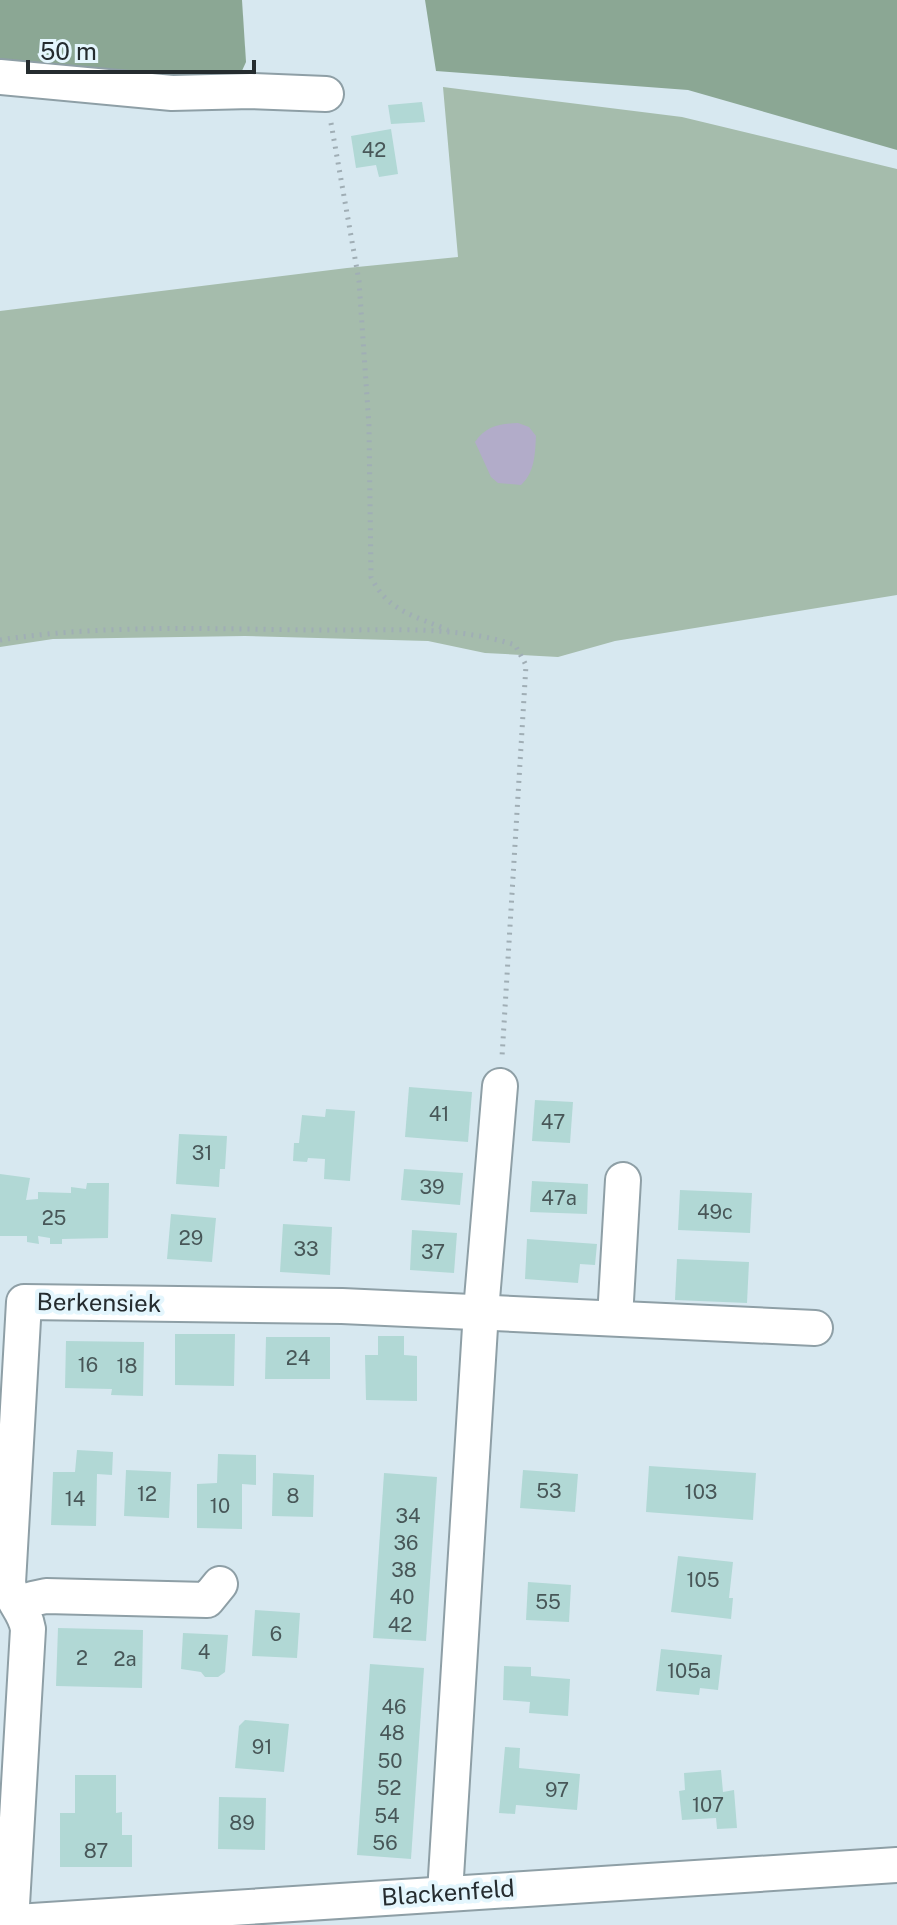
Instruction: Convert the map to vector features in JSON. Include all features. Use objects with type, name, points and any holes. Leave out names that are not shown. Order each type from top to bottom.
[{"type":"street","points":[[0,77],[172,93],[251,91],[326,94]]},
{"type":"street","points":[[445,1893],[481,1311],[500,1086]]},
{"type":"street","points":[[615,1318],[623,1180]]},
{"type":"street","name":"Berkensiek","points":[[6,1922],[28,1629],[26,1617],[10,1596],[8,1583],[24,1302],[481,1311]]},
{"type":"street","points":[[481,1311],[815,1328]]},
{"type":"street","points":[[19,1606],[46,1596],[207,1600],[220,1584]]},
{"type":"street","name":"Blackenfeld","points":[[6,1922],[897,1865]]},
{"type":"path","points":[[326,94],[359,281],[369,426],[371,577],[379,594],[397,609],[453,631]]},
{"type":"path","points":[[0,640],[51,632],[453,631],[493,637],[515,645],[526,665],[500,1086]]},
{"type":"green space","points":[[0,0],[242,0],[246,62],[235,86],[0,71]]},
{"type":"green space","points":[[425,0],[897,0],[897,150],[688,90],[436,71]]},
{"type":"green space","points":[[443,87],[682,117],[897,169],[897,595],[615,641],[558,657],[485,653],[428,641],[245,636],[53,639],[0,647],[0,311],[458,257]]},
{"type":"shaded area","points":[[518,423],[529,427],[536,436],[532,469],[521,485],[498,483],[491,477],[475,442],[494,427]]},
{"type":"building","points":[[422,102],[425,122],[391,124],[388,105]]},
{"type":"building","points":[[391,129],[398,174],[379,177],[376,165],[356,168],[351,136]]},
{"type":"building","points":[[409,1087],[472,1092],[468,1142],[405,1137]]},
{"type":"building","points":[[535,1100],[573,1102],[570,1143],[532,1141]]},
{"type":"building","points":[[326,1109],[355,1111],[350,1181],[324,1179],[325,1159],[293,1161],[294,1143],[299,1143],[302,1115],[325,1117]]},
{"type":"building","points":[[179,1134],[227,1136],[225,1169],[220,1169],[219,1187],[176,1184]]},
{"type":"building","points":[[404,1169],[463,1173],[460,1205],[401,1200]]},
{"type":"building","points":[[0,1174],[30,1178],[26,1200],[38,1199],[38,1192],[71,1193],[71,1187],[86,1189],[87,1183],[109,1183],[108,1238],[62,1239],[62,1244],[50,1244],[50,1238],[38,1236],[39,1244],[27,1242],[27,1236],[0,1236]]},
{"type":"building","points":[[532,1181],[588,1184],[587,1214],[530,1212]]},
{"type":"building","points":[[680,1190],[752,1193],[750,1233],[678,1230]]},
{"type":"building","points":[[171,1214],[216,1218],[212,1262],[167,1259]]},
{"type":"building","points":[[283,1224],[332,1227],[330,1275],[280,1272]]},
{"type":"building","points":[[412,1230],[457,1233],[454,1273],[410,1270]]},
{"type":"building","points":[[527,1239],[597,1244],[595,1265],[580,1264],[578,1283],[525,1279]]},
{"type":"building","points":[[677,1259],[749,1262],[747,1303],[675,1300]]},
{"type":"building","points":[[175,1334],[235,1334],[234,1386],[175,1385]]},
{"type":"building","points":[[378,1336],[404,1336],[404,1355],[417,1356],[417,1401],[366,1400],[365,1355],[378,1355]]},
{"type":"building","points":[[266,1337],[330,1337],[330,1379],[265,1379]]},
{"type":"building","points":[[66,1341],[144,1342],[143,1396],[111,1395],[112,1389],[65,1388]]},
{"type":"building","points":[[77,1450],[113,1452],[112,1475],[97,1474],[96,1526],[51,1525],[53,1472],[75,1472]]},
{"type":"building","points":[[218,1454],[256,1455],[256,1485],[242,1484],[242,1529],[197,1528],[197,1484],[217,1483]]},
{"type":"building","points":[[649,1466],[756,1473],[753,1520],[646,1512]]},
{"type":"building","points":[[126,1470],[171,1472],[169,1518],[124,1516]]},
{"type":"building","points":[[523,1470],[578,1474],[575,1512],[520,1508]]},
{"type":"building","points":[[273,1473],[314,1475],[313,1517],[272,1516]]},
{"type":"building","points":[[384,1473],[437,1477],[426,1641],[373,1638]]},
{"type":"building","points":[[678,1556],[733,1562],[729,1598],[733,1598],[731,1619],[671,1612]]},
{"type":"building","points":[[528,1582],[571,1585],[569,1622],[526,1620]]},
{"type":"building","points":[[255,1610],[300,1613],[297,1658],[252,1656]]},
{"type":"building","points":[[58,1628],[143,1630],[142,1688],[56,1686]]},
{"type":"building","points":[[183,1633],[228,1635],[225,1672],[218,1677],[205,1677],[201,1672],[181,1669]]},
{"type":"building","points":[[661,1649],[722,1655],[718,1690],[700,1688],[699,1695],[656,1691]]},
{"type":"building","points":[[370,1664],[424,1668],[411,1859],[357,1855]]},
{"type":"building","points":[[504,1666],[531,1667],[531,1676],[570,1679],[568,1716],[529,1713],[530,1702],[503,1700]]},
{"type":"building","points":[[245,1720],[289,1724],[284,1772],[235,1768],[239,1726]]},
{"type":"building","points":[[505,1747],[520,1748],[519,1768],[580,1774],[577,1810],[516,1805],[515,1814],[499,1813]]},
{"type":"building","points":[[721,1770],[723,1792],[734,1790],[737,1828],[717,1829],[716,1818],[682,1820],[679,1791],[685,1790],[684,1773]]},
{"type":"building","points":[[75,1775],[116,1775],[116,1813],[122,1812],[122,1835],[132,1835],[132,1867],[60,1867],[60,1813],[75,1813]]},
{"type":"building","points":[[219,1797],[266,1798],[265,1850],[218,1849]]}]
